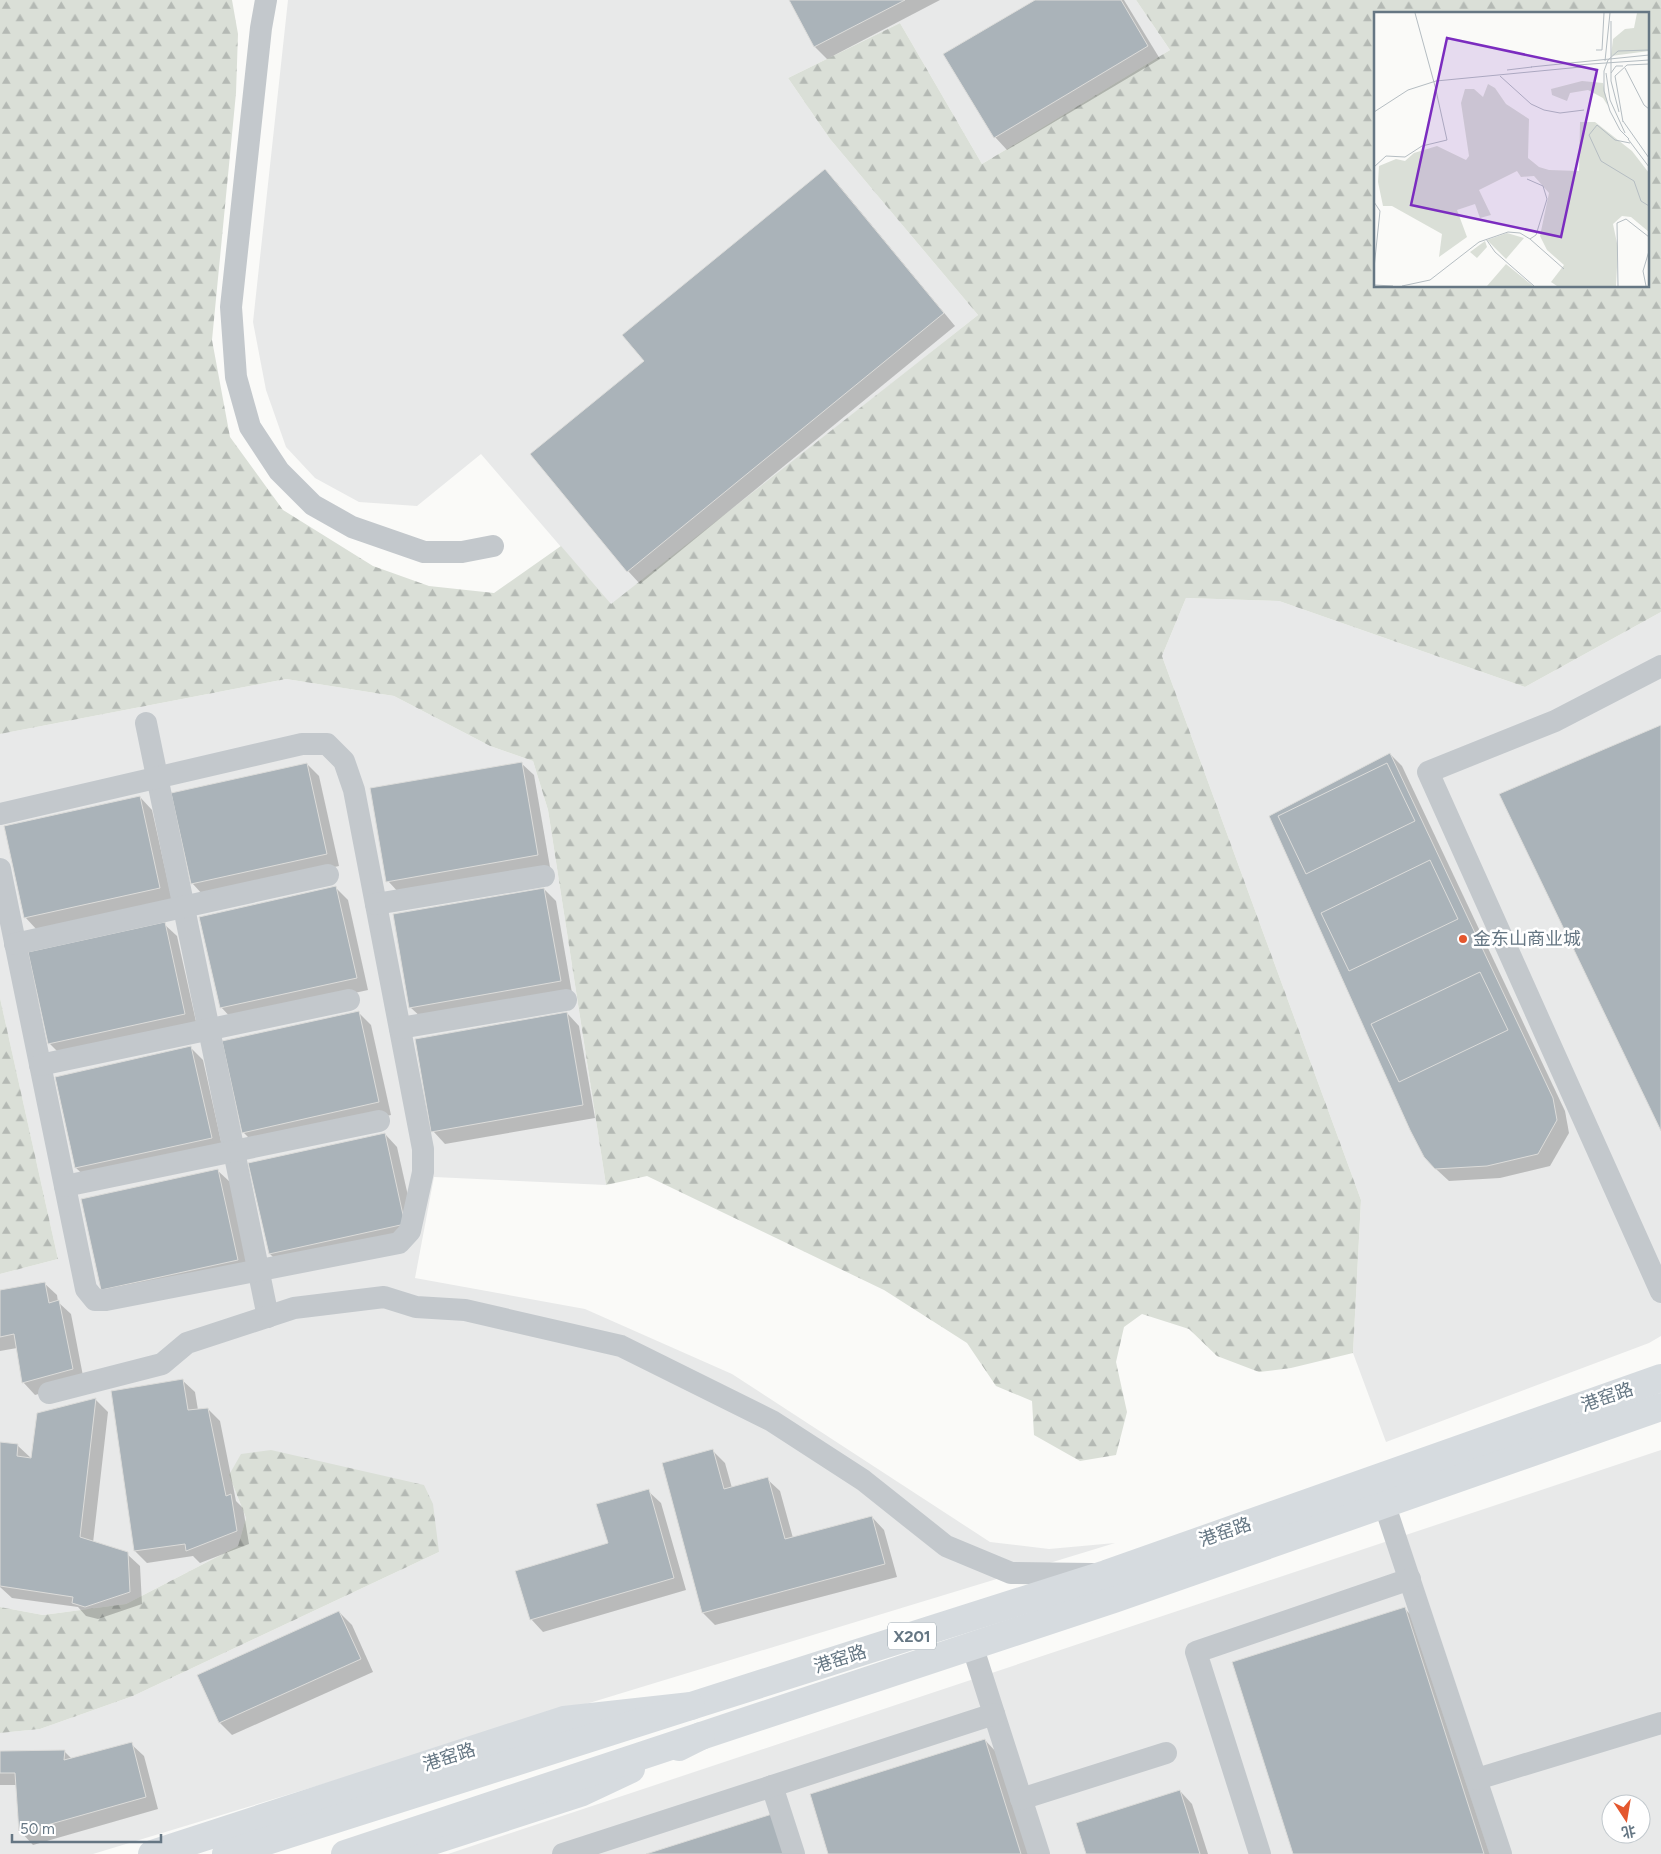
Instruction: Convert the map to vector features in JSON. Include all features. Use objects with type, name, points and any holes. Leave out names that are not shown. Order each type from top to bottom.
[{"type":"main road","name":"港窑路","points":[[152,1854],[564,1720],[692,1706],[1106,1574],[1661,1378]]},
{"type":"main road","name":"港窑路","points":[[392,1854],[580,1793],[701,1736],[1123,1596],[1661,1407]]},
{"type":"main road","points":[[226,1854],[692,1706]]},
{"type":"main road","points":[[344,1854],[701,1736]]},
{"type":"street","points":[[266,0],[261,28],[231,307],[236,377],[250,426],[279,471],[313,505],[352,526],[424,552],[462,552],[494,546]]},
{"type":"street","points":[[1661,666],[1555,721],[1428,772],[1661,1292]]},
{"type":"street","points":[[146,723],[268,1317]]},
{"type":"street","points":[[0,814],[302,744],[327,744],[344,761],[354,790],[423,1149],[423,1172],[410,1230],[399,1243],[106,1300],[95,1300],[86,1289],[0,868]]},
{"type":"street","points":[[16,944],[328,874]]},
{"type":"street","points":[[376,904],[544,876]]},
{"type":"street","points":[[40,1065],[349,1000]]},
{"type":"street","points":[[400,1028],[566,1000]]},
{"type":"street","points":[[65,1186],[379,1121]]},
{"type":"street","points":[[50,1394],[162,1364],[188,1343],[294,1308],[384,1297],[416,1307],[465,1310],[621,1346],[772,1421],[862,1480],[946,1546],[1011,1573],[1106,1574]]},
{"type":"street","points":[[1384,1503],[1501,1854]]},
{"type":"street","points":[[1260,1854],[1196,1652],[1410,1579]]},
{"type":"street","points":[[972,1646],[1039,1854]]},
{"type":"street","points":[[563,1854],[994,1714]]},
{"type":"street","points":[[1477,1779],[1661,1723]]},
{"type":"street","points":[[1021,1799],[1166,1753]]},
{"type":"street","points":[[772,1786],[794,1854]]},
{"type":"shaded area","points":[[288,0],[1136,0],[1170,50],[982,164],[900,23],[788,78],[830,139],[978,315],[611,605],[481,454],[417,506],[359,502],[315,478],[286,447],[266,390],[253,322]]},
{"type":"shaded area","name":"金东山商业城","points":[[1186,598],[1279,601],[1525,687],[1661,612],[1661,1336],[1649,1343],[1386,1442],[1353,1353],[1361,1200],[1162,656]]},
{"type":"shaded area","points":[[286,679],[394,696],[490,746],[533,761],[548,810],[606,1185],[434,1177],[415,1278],[585,1309],[732,1374],[990,1542],[1049,1549],[1115,1543],[93,1854],[0,1854],[0,1733],[40,1729],[133,1696],[439,1552],[229,1475],[246,1518],[238,1546],[126,1604],[43,1615],[0,1607],[0,1274],[58,1259],[0,998],[0,734]]},
{"type":"shaded area","points":[[1661,1450],[1661,1854],[448,1854]]},
{"type":"green space","points":[[0,0],[232,0],[238,34],[236,93],[212,340],[230,437],[283,510],[373,566],[429,586],[494,593],[561,546],[611,604],[978,315],[830,139],[788,78],[900,23],[982,164],[1170,50],[1136,0],[1661,0],[1661,612],[1525,687],[1279,601],[1186,598],[1162,656],[1361,1200],[1353,1353],[1291,1368],[1259,1372],[1217,1356],[1189,1329],[1142,1314],[1124,1327],[1116,1362],[1127,1412],[1116,1455],[1080,1461],[1034,1435],[1032,1401],[996,1386],[967,1343],[884,1290],[647,1176],[606,1185],[548,810],[533,761],[490,746],[394,696],[286,679],[0,734]]},
{"type":"green space","points":[[0,998],[58,1259],[0,1274]]},
{"type":"green space","points":[[271,1450],[424,1485],[433,1504],[439,1552],[133,1696],[40,1729],[0,1733],[0,1607],[43,1615],[126,1604],[238,1546],[246,1518],[229,1475],[241,1454]]},
{"type":"building","points":[[789,0],[905,0],[814,47]]},
{"type":"building","points":[[1035,0],[1121,0],[1148,46],[994,138],[943,54]]},
{"type":"building","points":[[825,169],[944,313],[627,572],[530,454],[644,361],[622,335]]},
{"type":"building","points":[[1661,725],[1661,1131],[1499,794]]},
{"type":"building","points":[[1390,753],[1553,1098],[1557,1120],[1538,1154],[1487,1166],[1435,1169],[1424,1157],[1410,1130],[1269,816]]},
{"type":"building","points":[[522,762],[538,855],[386,882],[370,788]]},
{"type":"building","points":[[307,763],[327,854],[191,884],[171,793]]},
{"type":"building","points":[[1387,763],[1415,821],[1306,874],[1278,816]]},
{"type":"building","points":[[140,796],[160,888],[24,918],[4,826]]},
{"type":"building","points":[[1430,860],[1458,919],[1349,971],[1321,913]]},
{"type":"building","points":[[336,886],[357,978],[220,1008],[199,917]]},
{"type":"building","points":[[544,888],[561,981],[409,1008],[393,914]]},
{"type":"building","points":[[165,922],[185,1014],[48,1044],[28,952]]},
{"type":"building","points":[[1480,972],[1508,1030],[1399,1082],[1371,1024]]},
{"type":"building","points":[[359,1011],[379,1102],[242,1133],[222,1041]]},
{"type":"building","points":[[567,1012],[583,1105],[431,1132],[415,1039]]},
{"type":"building","points":[[191,1046],[212,1138],[75,1168],[55,1077]]},
{"type":"building","points":[[385,1133],[405,1224],[269,1254],[248,1163]]},
{"type":"building","points":[[218,1169],[238,1260],[101,1290],[81,1199]]},
{"type":"building","points":[[45,1282],[49,1303],[59,1300],[73,1369],[22,1383],[14,1334],[0,1337],[0,1290]]},
{"type":"building","points":[[183,1379],[188,1410],[208,1408],[226,1496],[231,1494],[237,1531],[186,1551],[185,1544],[134,1551],[111,1391]]},
{"type":"building","points":[[96,1398],[80,1537],[128,1552],[130,1592],[85,1607],[72,1603],[73,1597],[0,1586],[0,1442],[18,1444],[17,1456],[31,1458],[37,1413]]},
{"type":"building","points":[[713,1449],[724,1489],[768,1477],[785,1539],[872,1516],[885,1564],[702,1613],[662,1463]]},
{"type":"building","points":[[649,1489],[674,1578],[530,1620],[515,1571],[608,1543],[596,1504]]},
{"type":"building","points":[[1405,1607],[1484,1854],[1293,1854],[1232,1662]]},
{"type":"building","points":[[339,1611],[361,1659],[219,1723],[197,1675]]},
{"type":"building","points":[[985,1739],[1021,1854],[828,1854],[810,1794]]},
{"type":"building","points":[[132,1742],[146,1797],[19,1833],[15,1773],[0,1773],[0,1751],[65,1750],[64,1760]]},
{"type":"building","points":[[1180,1790],[1200,1854],[1086,1854],[1076,1823]]},
{"type":"building","points":[[772,1814],[785,1854],[646,1854]]},
{"type":"place","name":"金东山商业城","points":[[1463,939]]}]
